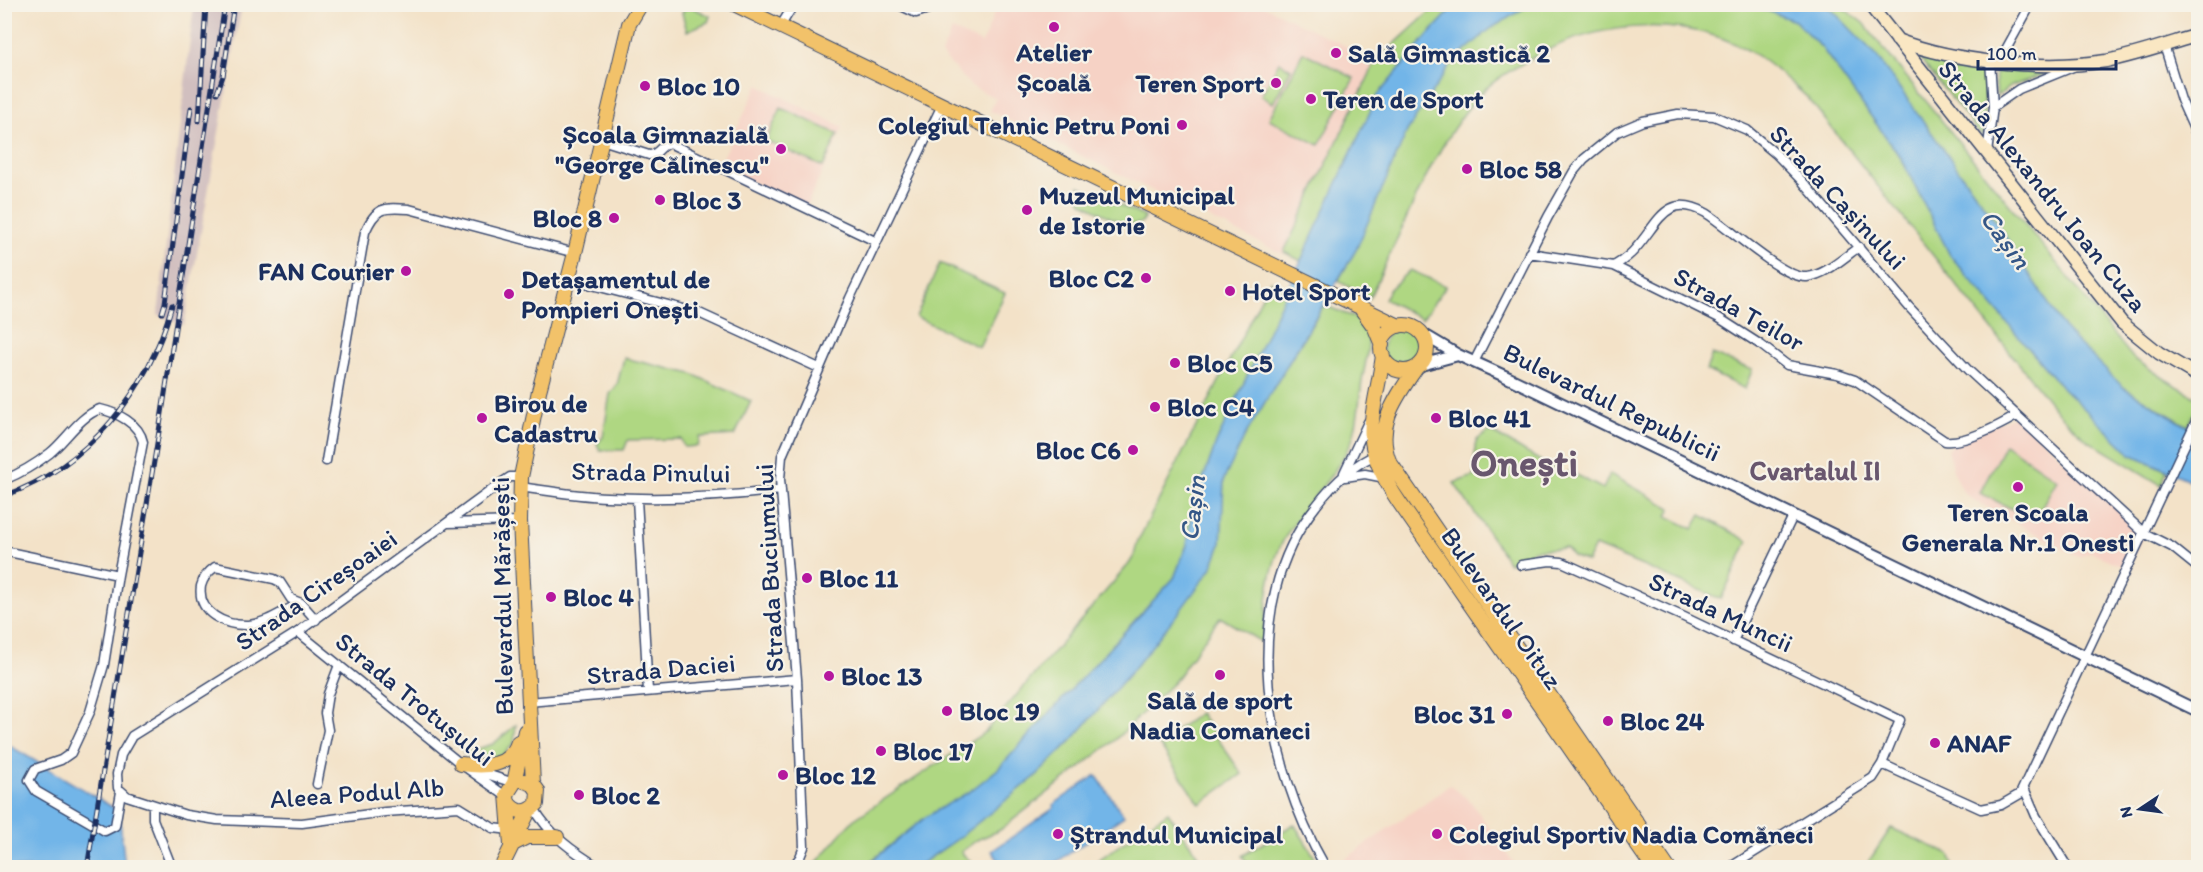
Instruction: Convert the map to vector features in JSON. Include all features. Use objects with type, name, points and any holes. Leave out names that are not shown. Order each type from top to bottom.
[{"type":"main road","name":"Bulevardul Mărășești","points":[[627,4],[629,24]]},
{"type":"main road","name":"Bulevardul Mărășești","points":[[532,784],[520,521],[521,482],[539,391],[569,279],[629,24],[641,4]]},
{"type":"main road","points":[[734,4],[1361,308],[1399,326],[1411,326],[1425,338],[1427,349],[1418,367],[1399,371],[1389,365],[1376,328],[1361,308]]},
{"type":"main road","name":"Strada Alexandru Ioan Cuza","points":[[1869,4],[2122,323],[2159,354],[2199,376]]},
{"type":"main road","points":[[1896,40],[1926,50],[1995,61],[2041,64],[2084,63],[2117,58],[2199,35]]},
{"type":"main road","points":[[1382,350],[1389,331],[1399,326]]},
{"type":"main road","name":"Bulevardul Oituz","points":[[1382,350],[1371,415],[1370,435],[1380,453],[1409,490],[1668,867]]},
{"type":"main road","name":"Bulevardul Oituz","points":[[1418,367],[1388,416],[1380,453],[1385,478],[1653,867]]},
{"type":"main road","points":[[1396,497],[1402,489],[1409,490]]},
{"type":"main road","points":[[466,766],[497,764],[513,754],[528,702]]},
{"type":"main road","points":[[511,845],[508,790],[514,783],[529,717]]},
{"type":"main road","points":[[501,867],[539,796],[532,784],[525,781],[514,783]]},
{"type":"main road","points":[[508,800],[515,810],[522,812],[531,809]]},
{"type":"main road","points":[[511,845],[527,837],[557,837]]},
{"type":"street","points":[[780,27],[794,4]]},
{"type":"street","points":[[897,4],[916,13],[943,4]]},
{"type":"street","points":[[1987,153],[1993,107],[1995,61],[2031,4]]},
{"type":"street","points":[[2164,45],[2181,100],[2199,138]]},
{"type":"street","points":[[1993,107],[2019,89],[2084,63]]},
{"type":"street","name":"Strada Buciumului","points":[[792,867],[804,848],[797,680],[780,468],[783,451],[819,368],[942,105]]},
{"type":"street","name":"Strada Cașinului","points":[[1474,362],[1529,253],[1574,171],[1590,153],[1629,126],[1660,116],[1704,114],[1723,119],[1755,136],[1802,181],[1968,370],[2016,416],[2144,533],[2172,547],[2199,568]]},
{"type":"street","points":[[602,140],[649,155],[656,153],[663,145],[669,143],[877,242]]},
{"type":"street","points":[[1614,266],[1636,249],[1662,214],[1669,209],[1681,206],[1694,207],[1706,213],[1779,267],[1799,277],[1822,272],[1858,247]]},
{"type":"street","points":[[326,461],[365,232],[372,216],[381,209],[409,209],[575,253]]},
{"type":"street","name":"Strada Teilor","points":[[1529,253],[1614,266],[1719,318],[1787,365],[1828,372],[1855,380],[1945,441],[1957,441],[1980,433],[2016,416]]},
{"type":"street","points":[[569,279],[699,313],[819,368]]},
{"type":"street","name":"Bulevardul Republicii","points":[[1421,333],[1458,355],[2199,711]]},
{"type":"street","points":[[1418,367],[1458,355]]},
{"type":"street","points":[[4,480],[36,464],[94,411],[100,409],[111,411],[138,428],[143,442],[104,665],[90,712],[71,753],[61,760],[35,769],[29,780],[36,791],[105,831],[114,826],[121,792]]},
{"type":"street","points":[[1341,479],[1371,415]]},
{"type":"street","points":[[1729,867],[1870,779],[1882,764],[1981,809],[2006,804],[2020,794],[2199,417]]},
{"type":"street","points":[[1326,867],[1303,822],[1286,775],[1271,699],[1267,648],[1272,607],[1292,544],[1312,510],[1357,465],[1380,453]]},
{"type":"street","points":[[1341,479],[1358,474],[1385,478]]},
{"type":"street","name":"Strada Cireșoaiei","points":[[121,792],[117,783],[117,774],[122,755],[132,736],[316,620],[504,481],[513,477],[521,482]]},
{"type":"street","name":"Strada Pinului","points":[[521,482],[604,497],[722,496],[782,490]]},
{"type":"street","points":[[637,498],[648,691]]},
{"type":"street","points":[[1733,640],[1793,516]]},
{"type":"street","points":[[448,523],[520,521]]},
{"type":"street","points":[[4,551],[118,575]]},
{"type":"street","name":"Strada Muncii","points":[[1521,565],[1551,561],[1562,562],[1900,720],[1882,764]]},
{"type":"street","points":[[301,603],[267,620],[247,625],[237,624],[222,620],[207,610],[201,603],[201,589],[208,573],[215,567],[280,582],[291,598],[301,603],[316,620]]},
{"type":"street","name":"Strada Trotușului","points":[[298,632],[508,800]]},
{"type":"street","name":"Bulevardul Oituz","points":[[1500,648],[1512,640]]},
{"type":"street","points":[[317,784],[328,730],[325,713],[328,694],[339,665]]},
{"type":"street","name":"Strada Daciei","points":[[528,702],[797,680]]},
{"type":"street","points":[[466,766],[514,783]]},
{"type":"street","points":[[2024,788],[2036,816],[2068,867]]},
{"type":"street","name":"Aleea Podul Alb","points":[[121,792],[153,806],[186,815],[218,820],[302,823],[385,812],[459,807],[493,828],[510,830]]},
{"type":"street","points":[[153,806],[153,819],[172,867]]},
{"type":"street","points":[[531,809],[557,837],[600,867]]},
{"type":"shaded area","name":"Colegiul Tehnic Petru Poni","points":[[1260,4],[1376,61],[1283,254],[990,111],[996,98],[971,86],[941,54],[952,30],[982,43],[998,5]]},
{"type":"shaded area","points":[[194,5],[242,5],[184,325],[158,315]]},
{"type":"shaded area","name":"Școala Gimnazială \"George Călinescu\"","points":[[758,85],[843,127],[806,207],[719,166]]},
{"type":"shaded area","points":[[2016,416],[2144,533],[2128,568],[2091,552],[2079,557],[1970,498],[1963,491],[1953,470],[1948,449],[1957,440]]},
{"type":"shaded area","name":"Colegiul Sportiv Nadia Comăneci","points":[[1450,785],[1471,802],[1515,867],[1334,867]]},
{"type":"green space","points":[[1437,5],[1456,5],[1378,95],[1301,261],[1284,252],[1376,61]]},
{"type":"green space","points":[[1529,5],[1752,5],[1795,21],[1822,48],[1901,158],[1950,255],[2058,383],[2131,454],[2167,471],[2161,485],[2087,440],[2059,414],[1808,98],[1759,57],[1733,43],[1705,34],[1676,28],[1617,29],[1560,44],[1501,76],[1473,102],[1442,147],[1369,298],[1338,281],[1356,250],[1407,131],[1451,63],[1490,29]]},
{"type":"green space","points":[[1824,5],[1839,5],[1863,23],[2133,358],[2198,398],[2198,405],[2188,426],[2123,387],[2066,331],[1998,225],[1874,53],[1833,11]]},
{"type":"green space","points":[[691,7],[710,16],[708,22],[687,31],[682,13]]},
{"type":"green space","name":"Teren de Sport","points":[[1303,52],[1354,78],[1319,145],[1269,119]]},
{"type":"green space","points":[[1921,55],[1985,69],[1984,135],[1980,134],[1919,58]]},
{"type":"green space","name":"Teren Sport","points":[[1279,62],[1291,69],[1273,103],[1261,96]]},
{"type":"green space","points":[[1998,70],[2045,74],[2012,86],[1997,96],[1995,73]]},
{"type":"green space","points":[[781,108],[838,134],[823,167],[766,141]]},
{"type":"green space","points":[[1079,186],[1145,217],[1141,223],[1134,225],[1106,216],[1083,203],[1080,199]]},
{"type":"green space","points":[[940,263],[1005,293],[979,347],[916,317]]},
{"type":"green space","points":[[1410,270],[1446,286],[1422,319],[1384,299],[1389,290]]},
{"type":"green space","points":[[1270,281],[1288,289],[1216,443],[1193,508],[1187,545],[1174,578],[998,769],[969,792],[927,816],[863,867],[812,868],[853,820],[985,732],[1129,564],[1134,556],[1137,543]]},
{"type":"green space","points":[[1324,305],[1358,319],[1367,327],[1368,348],[1357,418],[1352,440],[1345,454],[1289,531],[1276,556],[1266,606],[1263,643],[1220,617],[1174,682],[1115,740],[1000,830],[977,840],[961,852],[976,867],[916,868],[956,840],[1035,777],[1072,740],[1136,666],[1211,569],[1221,544],[1224,479],[1247,432]]},
{"type":"green space","points":[[1405,326],[1414,327],[1421,332],[1426,339],[1426,357],[1421,364],[1414,369],[1405,370],[1396,369],[1389,364],[1384,357],[1383,348],[1384,339],[1389,332],[1396,327]]},
{"type":"green space","points":[[1712,354],[1752,370],[1745,389],[1706,370]]},
{"type":"green space","points":[[624,358],[692,374],[751,401],[735,435],[700,437],[698,446],[684,447],[681,439],[628,440],[624,450],[600,450],[597,444],[603,437],[610,394],[617,385]]},
{"type":"green space","points":[[1490,431],[1566,476],[1569,471],[1603,489],[1610,474],[1671,508],[1667,516],[1693,529],[1701,515],[1748,541],[1721,599],[1595,546],[1587,562],[1573,556],[1565,548],[1533,550],[1509,563],[1454,483],[1474,476],[1477,440]]},
{"type":"green space","name":"Teren Scoala Generala Nr.1 Onesti","points":[[2005,444],[2057,480],[2034,520],[1980,493]]},
{"type":"green space","points":[[1200,713],[1242,774],[1200,804],[1158,743]]},
{"type":"green space","points":[[516,725],[514,743],[500,758],[475,760],[463,753],[493,744]]},
{"type":"green space","points":[[1168,812],[1198,856],[1181,867],[1088,867]]},
{"type":"green space","points":[[1294,824],[1321,867],[1251,867],[1242,856]]},
{"type":"green space","points":[[1891,828],[1949,854],[1954,867],[1865,867]]},
{"type":"water","points":[[1456,5],[1529,5],[1490,29],[1451,63],[1407,131],[1356,250],[1247,432],[1224,479],[1221,544],[1211,569],[1136,666],[1072,740],[1035,777],[956,840],[916,867],[863,868],[927,816],[969,792],[998,769],[1174,578],[1187,545],[1193,508],[1216,443],[1378,95]]},
{"type":"water","name":"Cașin","points":[[1752,5],[1824,5],[1833,11],[1874,53],[1998,225],[2066,331],[2123,387],[2198,433],[2198,484],[2131,454],[2058,383],[1950,255],[1901,158],[1822,48],[1795,21]]},
{"type":"water","points":[[5,743],[119,811],[125,867],[5,868]]},
{"type":"water","name":"Ștrandul Municipal","points":[[1096,775],[1124,816],[1049,867],[1003,867],[992,851],[1054,808],[1053,805]]},
{"type":"railway","points":[[199,121],[206,4]]},
{"type":"railway","points":[[87,868],[162,413],[225,4]]},
{"type":"railway","points":[[217,93],[223,76],[234,4]]},
{"type":"railway","points":[[162,313],[191,108]]},
{"type":"railway","points":[[4,496],[35,483],[63,465],[88,445],[111,421],[131,395],[148,366],[162,336],[172,305]]},
{"type":"place","name":"Atelier Școală","points":[[1054,27]]},
{"type":"place","name":"Sală Gimnastică 2","points":[[1336,53]]},
{"type":"place","name":"Teren Sport","points":[[1276,83]]},
{"type":"place","name":"Bloc 10","points":[[645,86]]},
{"type":"place","name":"Teren de Sport","points":[[1311,99]]},
{"type":"place","name":"Colegiul Tehnic Petru Poni","points":[[1182,125]]},
{"type":"place","name":"Școala Gimnazială \"George Călinescu\"","points":[[781,149]]},
{"type":"place","name":"Bloc 58","points":[[1467,169]]},
{"type":"place","name":"Bloc 3","points":[[660,200]]},
{"type":"place","name":"Muzeul Municipal de Istorie","points":[[1027,210]]},
{"type":"place","name":"Bloc 8","points":[[614,218]]},
{"type":"place","name":"FAN Courier","points":[[406,271]]},
{"type":"place","name":"Bloc C2","points":[[1146,278]]},
{"type":"place","name":"Hotel Sport","points":[[1230,291]]},
{"type":"place","name":"Detașamentul de Pompieri Onești","points":[[509,294]]},
{"type":"place","name":"Bloc C5","points":[[1175,363]]},
{"type":"place","name":"Bloc C4","points":[[1155,407]]},
{"type":"place","name":"Birou de Cadastru","points":[[482,418]]},
{"type":"place","name":"Bloc 41","points":[[1436,418]]},
{"type":"place","name":"Bloc C6","points":[[1133,450]]},
{"type":"place","name":"Teren Scoala Generala Nr.1 Onesti","points":[[2018,487]]},
{"type":"place","name":"Bloc 11","points":[[807,578]]},
{"type":"place","name":"Bloc 4","points":[[551,597]]},
{"type":"place","name":"Sală de sport Nadia Comaneci","points":[[1220,675]]},
{"type":"place","name":"Bloc 13","points":[[829,676]]},
{"type":"place","name":"Bloc 19","points":[[947,711]]},
{"type":"place","name":"Bloc 31","points":[[1507,714]]},
{"type":"place","name":"Bloc 24","points":[[1608,721]]},
{"type":"place","name":"ANAF","points":[[1935,743]]},
{"type":"place","name":"Bloc 17","points":[[881,751]]},
{"type":"place","name":"Bloc 12","points":[[783,775]]},
{"type":"place","name":"Bloc 2","points":[[579,795]]},
{"type":"place","name":"Ștrandul Municipal","points":[[1058,834]]},
{"type":"place","name":"Colegiul Sportiv Nadia Comăneci","points":[[1437,834]]},
{"type":"district","name":"Onești","points":[[1524,463]]},
{"type":"district","name":"Cvartalul II","points":[[1815,470]]}]
